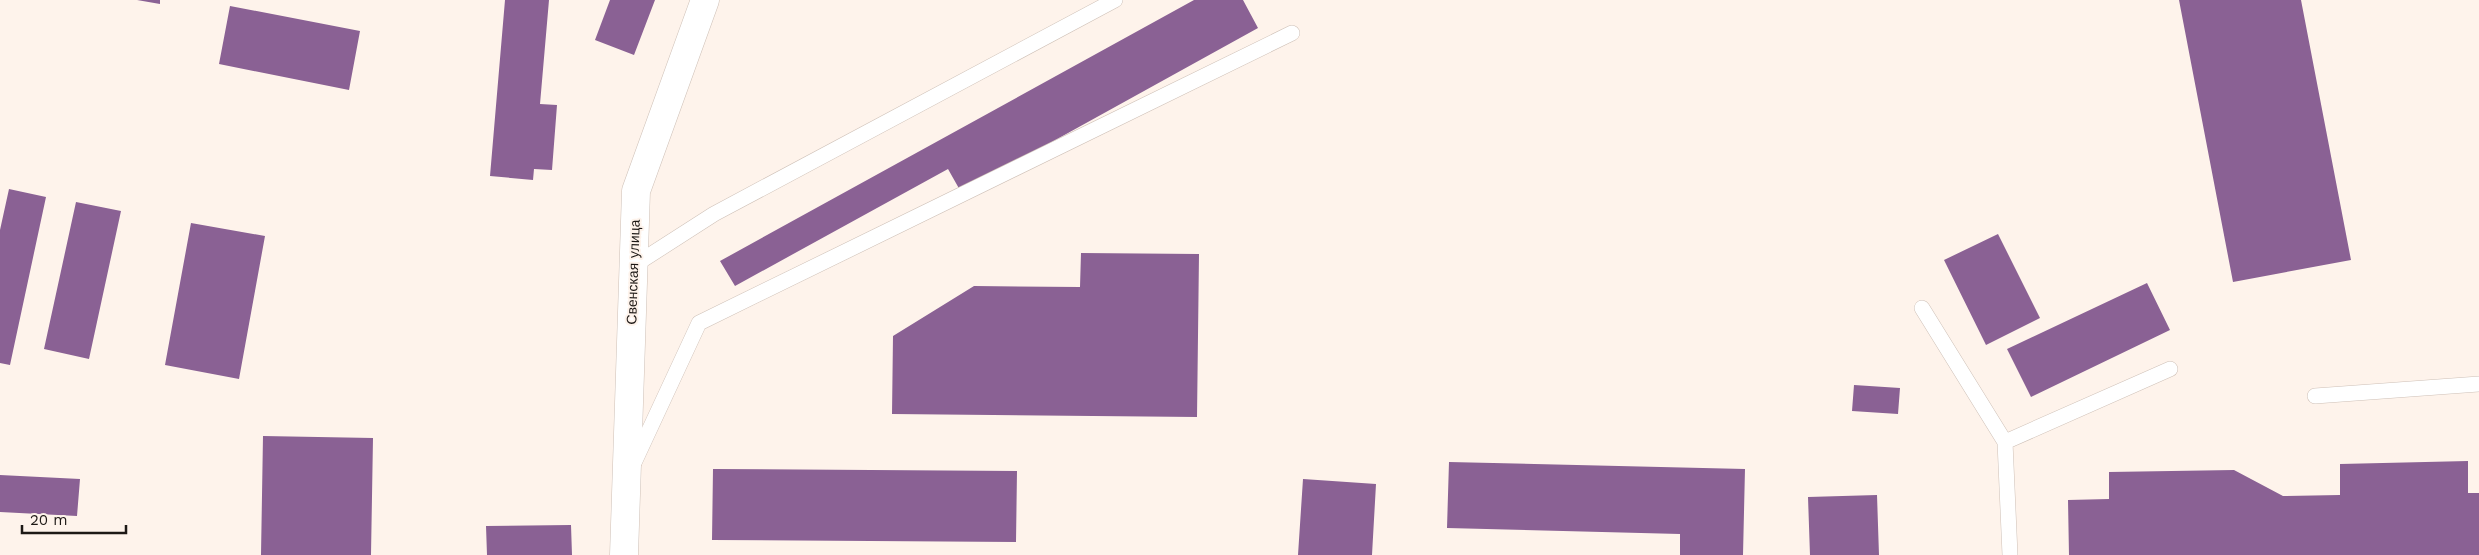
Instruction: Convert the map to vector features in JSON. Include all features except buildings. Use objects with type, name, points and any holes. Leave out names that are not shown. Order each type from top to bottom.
[{"type":"street","name":"Свенская улица","points":[[624,555],[636,191],[705,0]]},
{"type":"lane","points":[[634,266],[714,214],[1115,0]]},
{"type":"lane","points":[[627,478],[699,323],[1292,32]]},
{"type":"lane","points":[[1922,308],[2005,442],[2010,555]]},
{"type":"lane","points":[[2005,442],[2170,368]]},
{"type":"lane","points":[[2315,396],[2479,384]]}]
